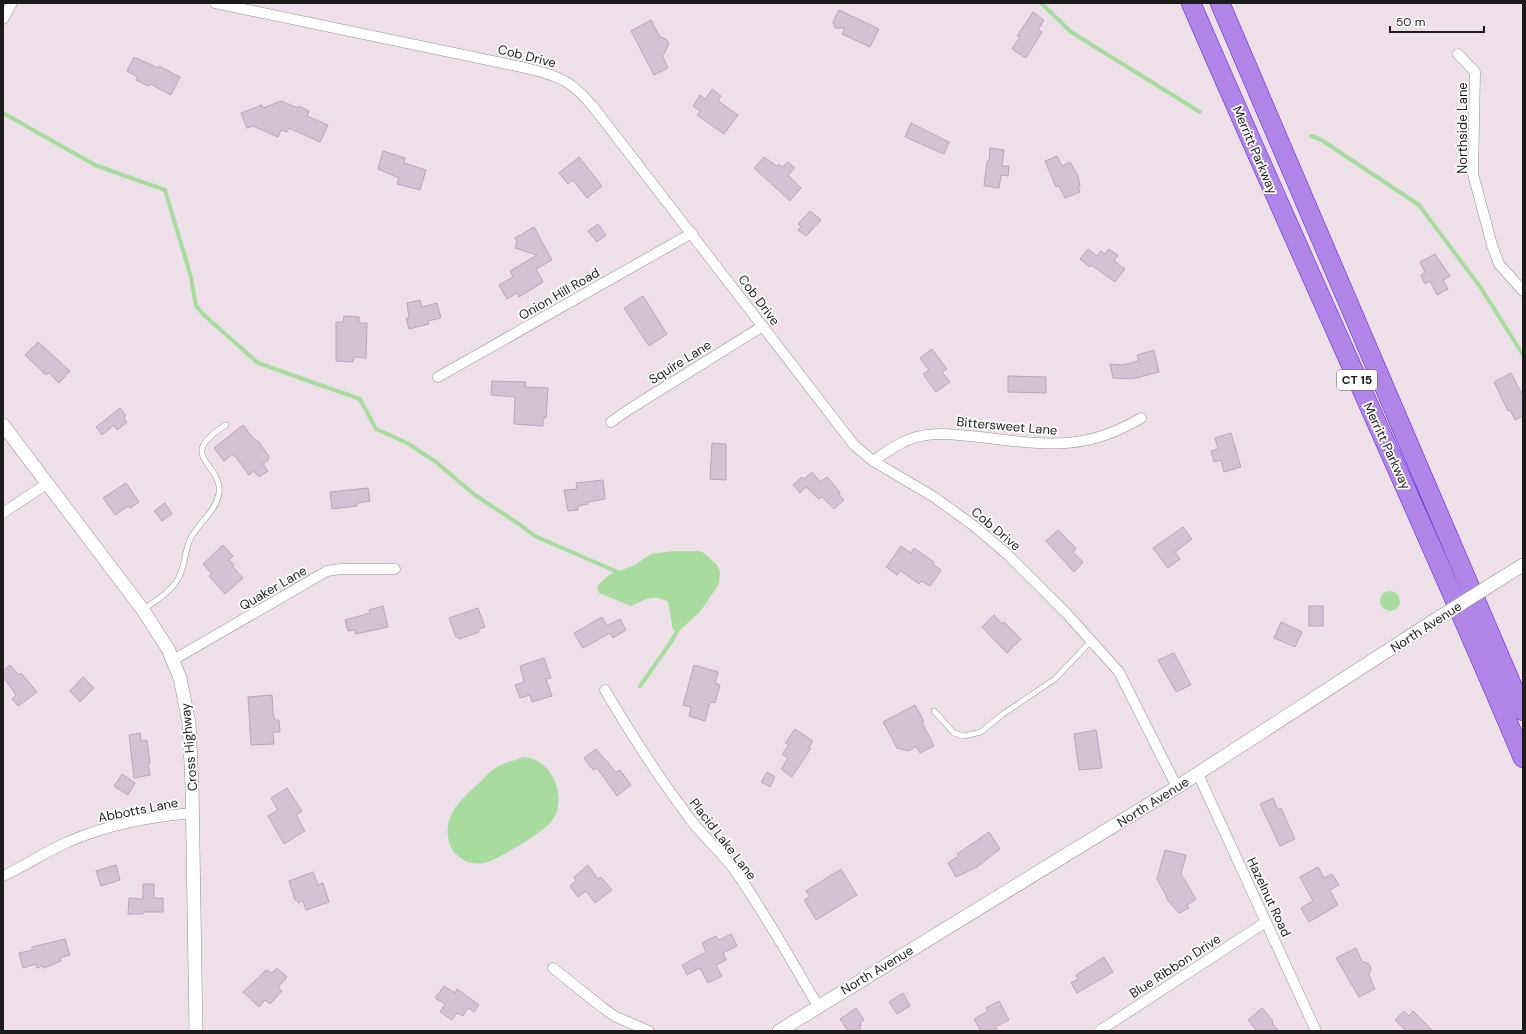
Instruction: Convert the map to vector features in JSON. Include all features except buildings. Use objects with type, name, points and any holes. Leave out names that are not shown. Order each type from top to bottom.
[{"type":"highway","name":"Merritt Parkway","points":[[1191,3],[1286,224],[1418,512],[1523,758]]},
{"type":"highway","name":"Merritt Parkway","points":[[1220,3],[1523,711]]},
{"type":"street","points":[[3,19],[12,3]]},
{"type":"street","name":"Cob Drive","points":[[214,3],[526,68],[564,80],[586,98],[692,233],[844,434],[862,453],[934,498],[974,526],[1029,575],[1115,666],[1177,787]]},
{"type":"street","name":"Northside Lane","points":[[1458,54],[1475,72],[1474,174],[1492,245],[1499,264],[1523,291]]},
{"type":"street","name":"Onion Hill Road","points":[[438,377],[692,233]]},
{"type":"street","name":"Squire Lane","points":[[611,422],[762,326]]},
{"type":"street","name":"Bittersweet Lane","points":[[873,460],[903,442],[921,436],[944,434],[1042,444],[1067,444],[1085,442],[1141,418]]},
{"type":"street","name":"Cross Highway","points":[[3,425],[143,610],[173,660],[184,693],[189,723],[193,813],[196,1031]]},
{"type":"street","points":[[3,513],[48,483]]},
{"type":"street","name":"North Avenue","points":[[779,1031],[1198,774],[1434,620],[1523,565]]},
{"type":"street","name":"Quaker Lane","points":[[173,660],[327,571],[341,569],[395,569]]},
{"type":"street","name":"Placid Lake Lane","points":[[605,690],[634,739],[671,793],[695,825],[722,854],[737,874],[818,1006]]},
{"type":"street","name":"Hazelnut Road","points":[[1198,774],[1316,1031]]},
{"type":"street","name":"Abbotts Lane","points":[[3,876],[66,842],[107,827],[130,822],[193,813]]},
{"type":"street","name":"Blue Ribbon Drive","points":[[1099,1031],[1266,922]]},
{"type":"street","points":[[553,968],[607,1011],[649,1031]]},
{"type":"lane","points":[[143,610],[164,595],[174,585],[179,577],[190,540],[216,503],[219,492],[218,482],[203,458],[202,448],[207,439],[226,426]]},
{"type":"lane","points":[[934,711],[954,733],[964,736],[981,732],[1003,714],[1055,679],[1092,640]]},
{"type":"shaded area","points":[[673,551],[703,552],[717,565],[720,571],[719,584],[700,612],[680,630],[673,630],[668,602],[663,599],[650,598],[631,606],[599,593],[597,586],[609,575],[635,565],[651,554]]},
{"type":"shaded area","points":[[1390,591],[1397,594],[1400,601],[1397,608],[1390,611],[1383,608],[1380,601],[1383,594]]},
{"type":"shaded area","points":[[524,757],[534,759],[543,765],[555,782],[558,792],[558,803],[556,813],[551,822],[519,846],[490,861],[476,864],[463,859],[453,851],[449,842],[448,828],[452,813],[461,801],[493,770]]},
{"type":"waterway","points":[[1041,3],[1071,32],[1200,112]]},
{"type":"waterway","points":[[3,113],[95,165],[165,190],[191,277],[196,306],[205,316],[258,363],[360,399],[376,429],[407,443],[436,462],[475,495],[535,536],[622,574]]},
{"type":"waterway","points":[[1311,136],[1320,139],[1419,205],[1481,288],[1523,355]]},
{"type":"waterway","points":[[640,686],[671,642],[680,626]]}]
